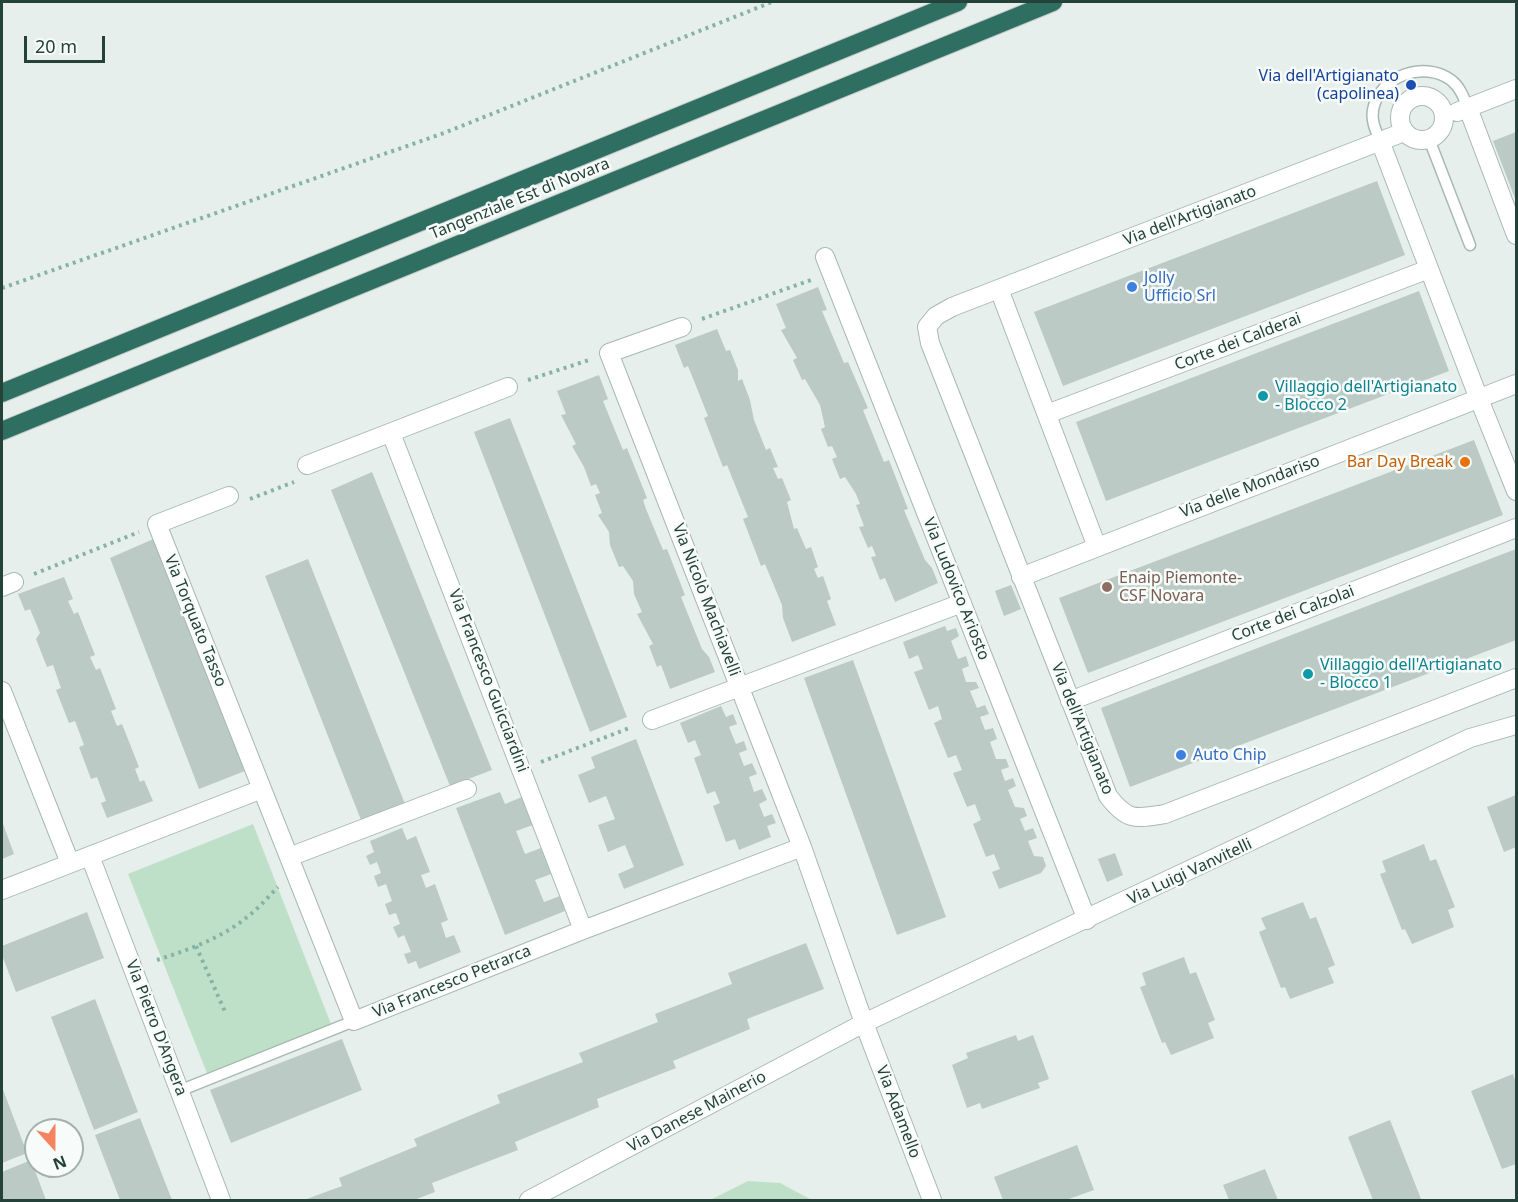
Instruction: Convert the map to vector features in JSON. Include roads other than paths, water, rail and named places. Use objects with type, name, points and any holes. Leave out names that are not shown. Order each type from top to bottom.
[{"type":"highway","name":"Tangenziale Est di Novara","points":[[2,393],[958,2]]},
{"type":"highway","name":"Tangenziale Est di Novara","points":[[2,431],[1053,2]]},
{"type":"street","points":[[1444,117],[1516,89]]},
{"type":"street","points":[[1414,98],[1431,98],[1440,106],[1444,117],[1441,128],[1429,139],[1413,139],[1401,127],[1400,115],[1404,105],[1414,98]]},
{"type":"street","points":[[1468,108],[1516,235]]},
{"type":"street","name":"Via dell'Artigianato","points":[[1404,132],[952,307],[936,316],[927,327],[930,343],[1108,796],[1120,812],[1141,818],[1165,814],[1516,678]]},
{"type":"street","points":[[1380,141],[1516,491]]},
{"type":"street","name":"Via Ludovico Ariosto","points":[[828,265],[1087,920]]},
{"type":"street","name":"Corte dei Calderai","points":[[1047,414],[1429,269]]},
{"type":"street","points":[[999,289],[1097,547]]},
{"type":"street","name":"Via Nicolò Machiavelli","points":[[681,327],[609,353],[802,848]]},
{"type":"street","name":"Via delle Mondariso","points":[[1022,577],[1516,384]]},
{"type":"street","points":[[307,465],[508,387]]},
{"type":"street","name":"Via Francesco Guicciardini","points":[[391,433],[583,930]]},
{"type":"street","name":"Via Torquato Tasso","points":[[229,496],[157,524],[262,789]]},
{"type":"street","name":"Corte dei Calzolai","points":[[1070,701],[1516,528]]},
{"type":"street","points":[[652,720],[962,603]]},
{"type":"street","points":[[2,691],[70,863]]},
{"type":"street","name":"Via Luigi Vanvitelli","points":[[864,1023],[1470,738],[1516,725]]},
{"type":"street","points":[[2,890],[262,789]]},
{"type":"street","name":"Via Francesco Petrarca","points":[[262,789],[354,1021],[583,930],[802,848]]},
{"type":"street","points":[[289,857],[467,789]]},
{"type":"street","points":[[802,848],[864,1023]]},
{"type":"street","name":"Via Pietro D'Angera","points":[[90,856],[221,1200]]},
{"type":"street","name":"Via Danese Mainerio","points":[[529,1200],[864,1023]]},
{"type":"street","name":"Via Adamello","points":[[864,1023],[932,1200]]},
{"type":"lane","points":[[1380,141],[1374,126],[1373,110],[1380,94],[1391,82],[1405,73],[1422,71],[1438,73],[1452,80],[1462,92],[1468,108]]},
{"type":"lane","points":[[1429,139],[1470,245]]},
{"type":"lane","points":[[179,1091],[354,1021]]},
{"type":"place","name":"Via dell'Artigianato (capolinea)","points":[[1411,85]]},
{"type":"place","name":"Jolly Ufficio Srl","points":[[1132,287]]},
{"type":"place","name":"Villaggio dell'Artigianato - Blocco 2","points":[[1263,396]]},
{"type":"place","name":"Bar Day Break","points":[[1465,462]]},
{"type":"place","name":"Enaip Piemonte- CSF Novara","points":[[1107,587]]},
{"type":"place","name":"Villaggio dell'Artigianato - Blocco 1","points":[[1308,674]]},
{"type":"place","name":"Auto Chip","points":[[1181,755]]}]
